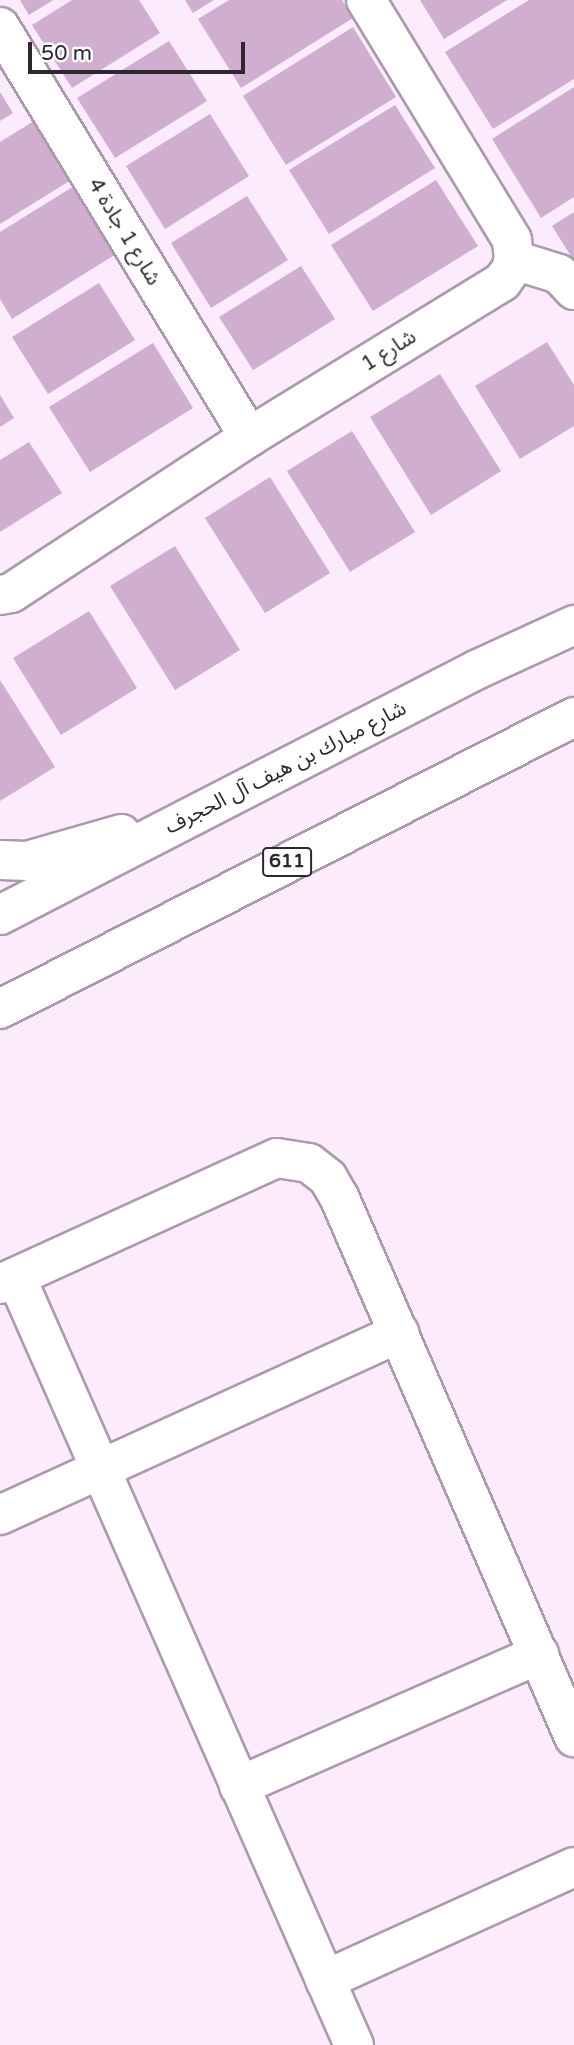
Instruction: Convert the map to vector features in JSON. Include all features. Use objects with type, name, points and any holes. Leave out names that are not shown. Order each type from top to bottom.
[{"type":"main road","points":[[366,0],[512,240],[514,260],[559,274],[574,290]]},
{"type":"main road","name":"شارع 1 جادة 4","points":[[0,27],[249,437]]},
{"type":"main road","name":"شارع 1","points":[[0,595],[11,593],[249,437],[502,282],[514,260]]},
{"type":"main road","name":"شارع مبارك بن هيف آل الحجرف","points":[[0,915],[478,669],[574,625]]},
{"type":"main road","name":"611","points":[[0,1009],[574,717]]},
{"type":"main road","points":[[0,860],[27,861],[232,796]]},
{"type":"main road","points":[[354,2045],[99,1471],[8,1281],[277,1158],[309,1163],[328,1178],[340,1199],[399,1333],[574,1737]]},
{"type":"main road","points":[[0,1515],[399,1333]]},
{"type":"main road","points":[[239,1786],[538,1654]]},
{"type":"main road","points":[[326,1980],[574,1867]]},
{"type":"building","points":[[20,0],[53,0],[29,15]]},
{"type":"building","points":[[72,0],[139,0],[160,33],[72,88],[32,25]]},
{"type":"building","points":[[185,0],[214,0],[193,13]]},
{"type":"building","points":[[229,0],[342,0],[353,18],[241,88],[198,19]]},
{"type":"building","points":[[420,0],[507,0],[444,39]]},
{"type":"building","points":[[529,0],[574,0],[574,79],[493,129],[445,52]]},
{"type":"building","points":[[353,27],[396,97],[286,165],[243,96]]},
{"type":"building","points":[[169,41],[207,101],[115,158],[77,98]]},
{"type":"building","points":[[574,87],[574,197],[541,218],[492,139]]},
{"type":"building","points":[[0,92],[13,113],[0,121]]},
{"type":"building","points":[[395,105],[435,168],[329,234],[289,170]]},
{"type":"building","points":[[210,114],[249,176],[165,229],[126,166]]},
{"type":"building","points":[[34,121],[71,180],[0,224],[0,142]]},
{"type":"building","points":[[436,180],[478,246],[373,311],[331,245]]},
{"type":"building","points":[[74,186],[116,254],[12,319],[0,299],[0,232]]},
{"type":"building","points":[[247,196],[288,260],[211,308],[171,243]]},
{"type":"building","points":[[574,212],[574,261],[552,226]]},
{"type":"building","points":[[301,266],[335,319],[253,370],[219,317]]},
{"type":"building","points":[[99,283],[135,340],[48,394],[12,337]]},
{"type":"building","points":[[547,342],[574,385],[574,426],[520,459],[475,386]]},
{"type":"building","points":[[153,343],[193,408],[90,472],[49,407]]},
{"type":"building","points":[[440,374],[501,471],[431,515],[370,417]]},
{"type":"building","points":[[0,395],[14,418],[0,427]]},
{"type":"building","points":[[352,431],[415,532],[350,572],[287,471]]},
{"type":"building","points":[[29,442],[62,493],[0,532],[0,460]]},
{"type":"building","points":[[270,477],[330,573],[265,613],[205,518]]},
{"type":"building","points":[[175,546],[240,650],[175,690],[110,586]]},
{"type":"building","points":[[89,611],[137,688],[61,735],[13,658]]},
{"type":"building","points":[[0,680],[55,767],[0,801]]}]
